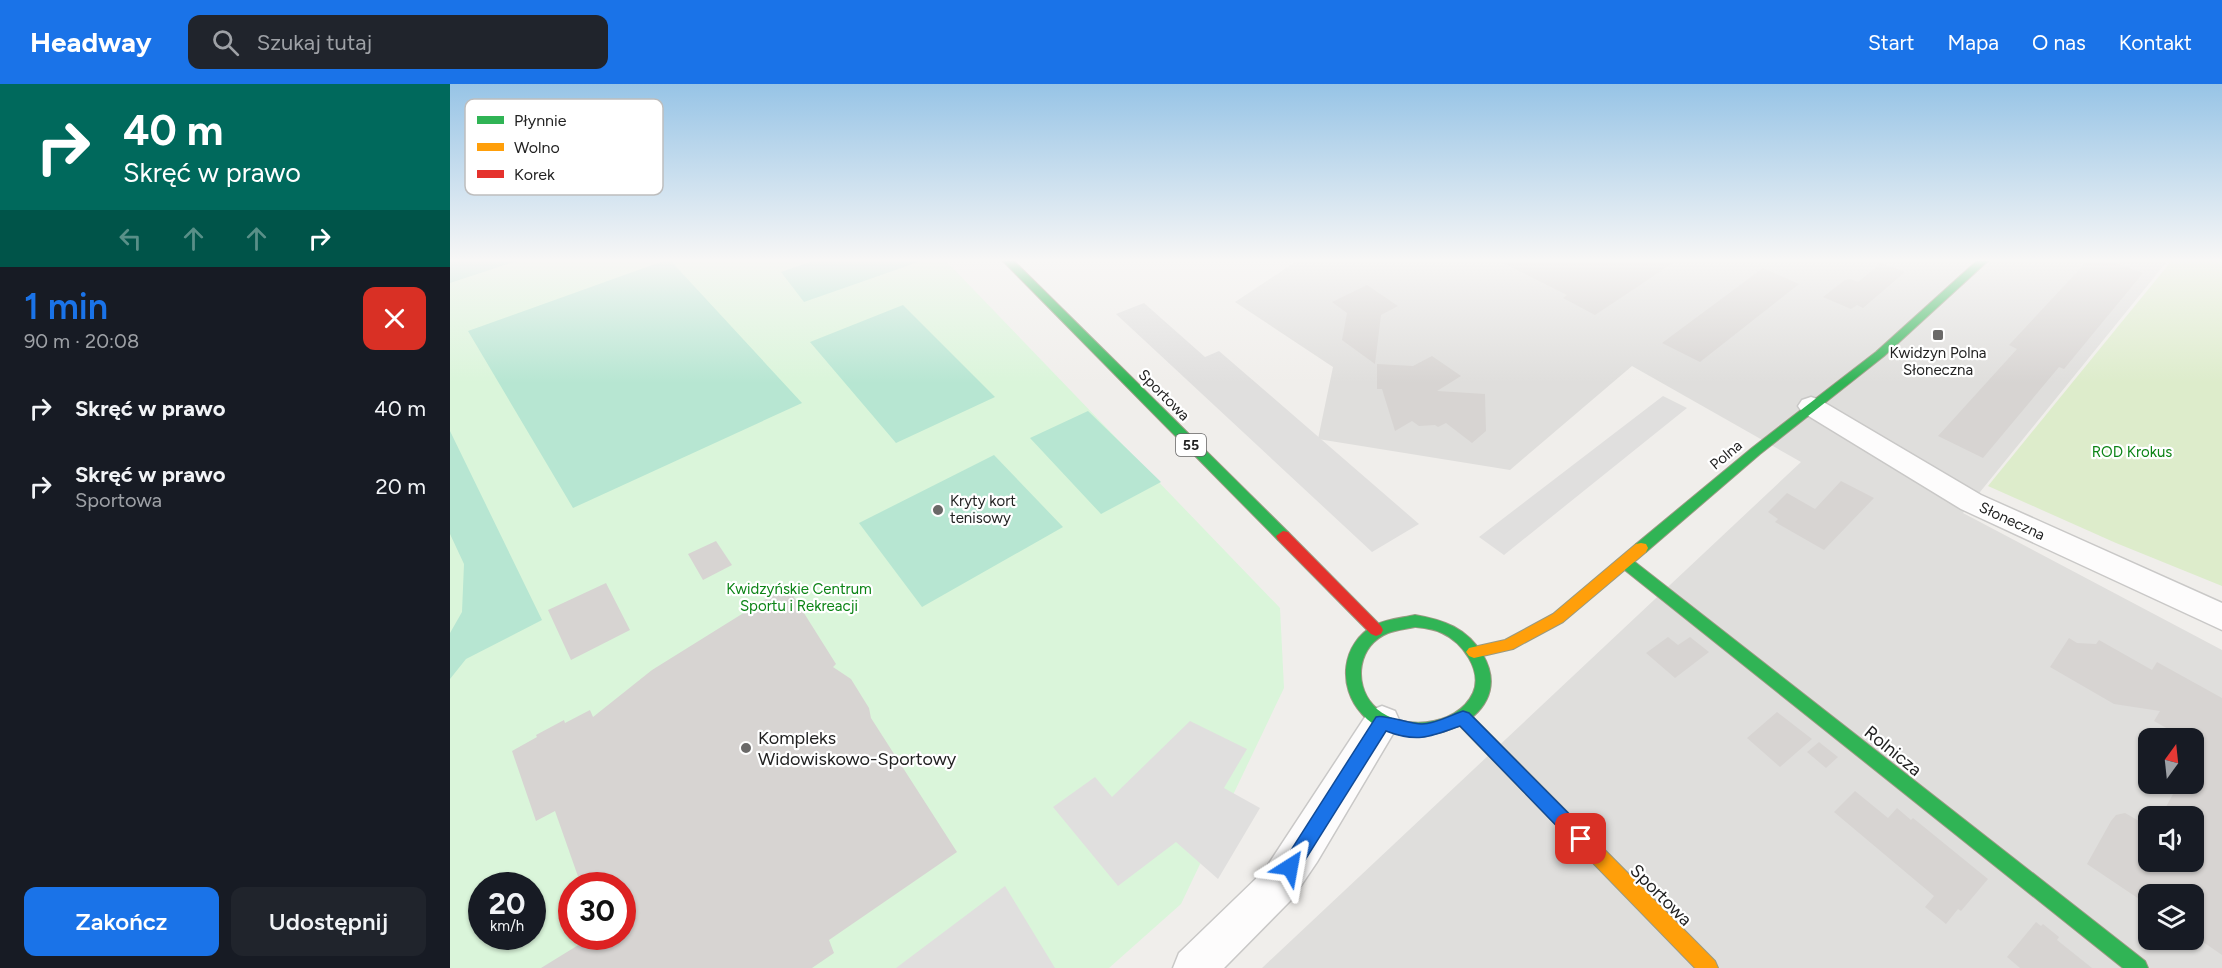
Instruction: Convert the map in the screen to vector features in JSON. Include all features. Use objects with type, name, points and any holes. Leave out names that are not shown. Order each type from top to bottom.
[{"type":"street","name":"Sportowa","points":[[1047,300],[1376,630]]},
{"type":"street","name":"Polna","points":[[1474,652],[1508,645],[1558,618],[1811,406],[1880,354],[1939,300]]},
{"type":"street","name":"Słoneczna","points":[[1811,406],[1971,502],[2222,617]]},
{"type":"street","name":"Rolnicza","points":[[1626,563],[2138,968]]},
{"type":"street","points":[[1415,621],[1438,625],[1457,634],[1474,652],[1479,661],[1483,679],[1480,696],[1463,718],[1425,732],[1403,730],[1382,722],[1364,708],[1356,697],[1350,677],[1353,657],[1365,639],[1376,630],[1395,623],[1415,621]]},
{"type":"street","name":"Sportowa","points":[[1463,718],[1708,968]]},
{"type":"street","points":[[1194,968],[1278,885],[1382,722]]},
{"type":"shaded area","points":[[1238,300],[2136,300],[1963,513],[2222,650],[2222,968],[1262,968],[1801,462],[1632,366],[1510,470],[1318,439],[1333,367],[1235,302]]},
{"type":"shaded area","points":[[1144,303],[1205,357],[1219,351],[1419,524],[1372,552],[1116,314]]},
{"type":"shaded area","points":[[1663,396],[1687,408],[1504,555],[1479,537]]},
{"type":"shaded area","points":[[1190,721],[1247,749],[1224,788],[1260,808],[1218,879],[1176,842],[1118,886],[1053,807],[1095,777],[1112,797]]},
{"type":"shaded area","points":[[1005,886],[1055,968],[896,968]]},
{"type":"green space","name":"Kwidzyńskie Centrum Sportu i Rekreacji","points":[[450,300],[984,300],[1280,608],[1284,688],[1181,904],[1109,968],[450,968]]},
{"type":"green space","points":[[554,300],[707,300],[802,403],[573,508],[468,331]]},
{"type":"green space","name":"ROD Krokus","points":[[2139,300],[2222,300],[2222,586],[2116,543],[1988,486]]},
{"type":"green space","points":[[903,305],[995,397],[896,443],[810,342]]},
{"type":"green space","points":[[1088,411],[1161,482],[1101,514],[1030,438]]},
{"type":"green space","points":[[450,431],[542,620],[466,659],[450,679],[450,633],[462,612],[464,564],[450,534]]},
{"type":"green space","points":[[994,455],[1063,527],[922,607],[859,523]]},
{"type":"building","points":[[1390,300],[1398,306],[1381,315],[1375,364],[1342,340],[1347,313],[1332,302]]},
{"type":"building","points":[[1567,300],[1617,300],[1595,315]]},
{"type":"building","points":[[1720,300],[1778,300],[1700,362],[1662,343]]},
{"type":"building","points":[[1831,300],[1872,300],[1863,308],[1857,305],[1851,309]]},
{"type":"building","points":[[2051,300],[2121,300],[2064,369],[2059,367],[1983,458],[1938,436],[2017,349],[2009,345]]},
{"type":"building","points":[[1432,356],[1461,376],[1437,391],[1485,394],[1486,431],[1472,443],[1446,423],[1438,427],[1435,425],[1419,426],[1412,421],[1395,431],[1382,389],[1377,389],[1377,364],[1413,366]]},
{"type":"building","points":[[1841,481],[1874,498],[1824,550],[1775,522],[1778,519],[1768,512],[1787,493],[1815,509]]},
{"type":"building","points":[[716,541],[732,565],[703,580],[688,554]]},
{"type":"building","points":[[606,583],[630,630],[571,660],[548,610]]},
{"type":"building","points":[[787,586],[836,664],[833,667],[851,679],[869,708],[871,718],[957,852],[829,940],[834,953],[812,968],[541,968],[570,950],[636,950],[636,872],[576,872],[555,811],[536,821],[512,751],[564,720],[565,723],[590,710],[593,717],[652,670]]},
{"type":"building","points":[[1668,637],[1678,645],[1690,637],[1709,652],[1675,678],[1646,653]]},
{"type":"building","points":[[2069,638],[2077,643],[2096,644],[2099,640],[2152,670],[2157,662],[2222,698],[2222,955],[2204,943],[2204,884],[2138,884],[2138,898],[2087,864],[2111,821],[2116,815],[2125,813],[2138,820],[2138,872],[2204,872],[2204,806],[2166,806],[2173,794],[2204,794],[2204,728],[2166,728],[2154,721],[2160,711],[2114,704],[2050,667]]},
{"type":"building","points":[[1777,712],[1812,739],[1780,767],[1747,738]]},
{"type":"building","points":[[1819,742],[1838,757],[1826,768],[1807,752]]},
{"type":"building","points":[[1855,791],[1888,818],[1897,808],[1911,820],[1913,818],[1988,879],[1961,911],[1958,909],[1946,924],[1925,907],[1934,896],[1834,812]]},
{"type":"building","points":[[2036,922],[2041,926],[2043,924],[2059,937],[2057,940],[2092,968],[2020,968],[2007,957]]},
{"type":"traffic: fast","points":[[1047,300],[1283,536]]},
{"type":"traffic: fast","points":[[1641,548],[1756,451],[1880,354],[1939,300]]},
{"type":"traffic: fast","points":[[1626,563],[2138,968]]},
{"type":"traffic: fast","points":[[1415,621],[1442,626],[1466,643],[1479,662],[1483,682],[1482,693],[1466,712],[1444,725],[1401,729],[1385,724],[1362,704],[1353,678],[1354,664],[1358,651],[1367,639],[1380,630],[1415,621]]},
{"type":"traffic: slow","points":[[1474,652],[1508,645],[1558,618],[1641,548]]},
{"type":"traffic: slow","points":[[1463,718],[1708,968]]},
{"type":"traffic: jam","points":[[1283,536],[1376,630]]},
{"type":"place","name":"Kwidzyn Polna Słoneczna","points":[[1938,335]]},
{"type":"place","name":"Kryty kort tenisowy","points":[[938,510]]},
{"type":"place","name":"Kompleks Widowiskowo-Sportowy","points":[[746,748]]},
{"type":"route","points":[[1290,867],[1382,722],[1403,730],[1425,732],[1463,718],[1581,839]]}]
